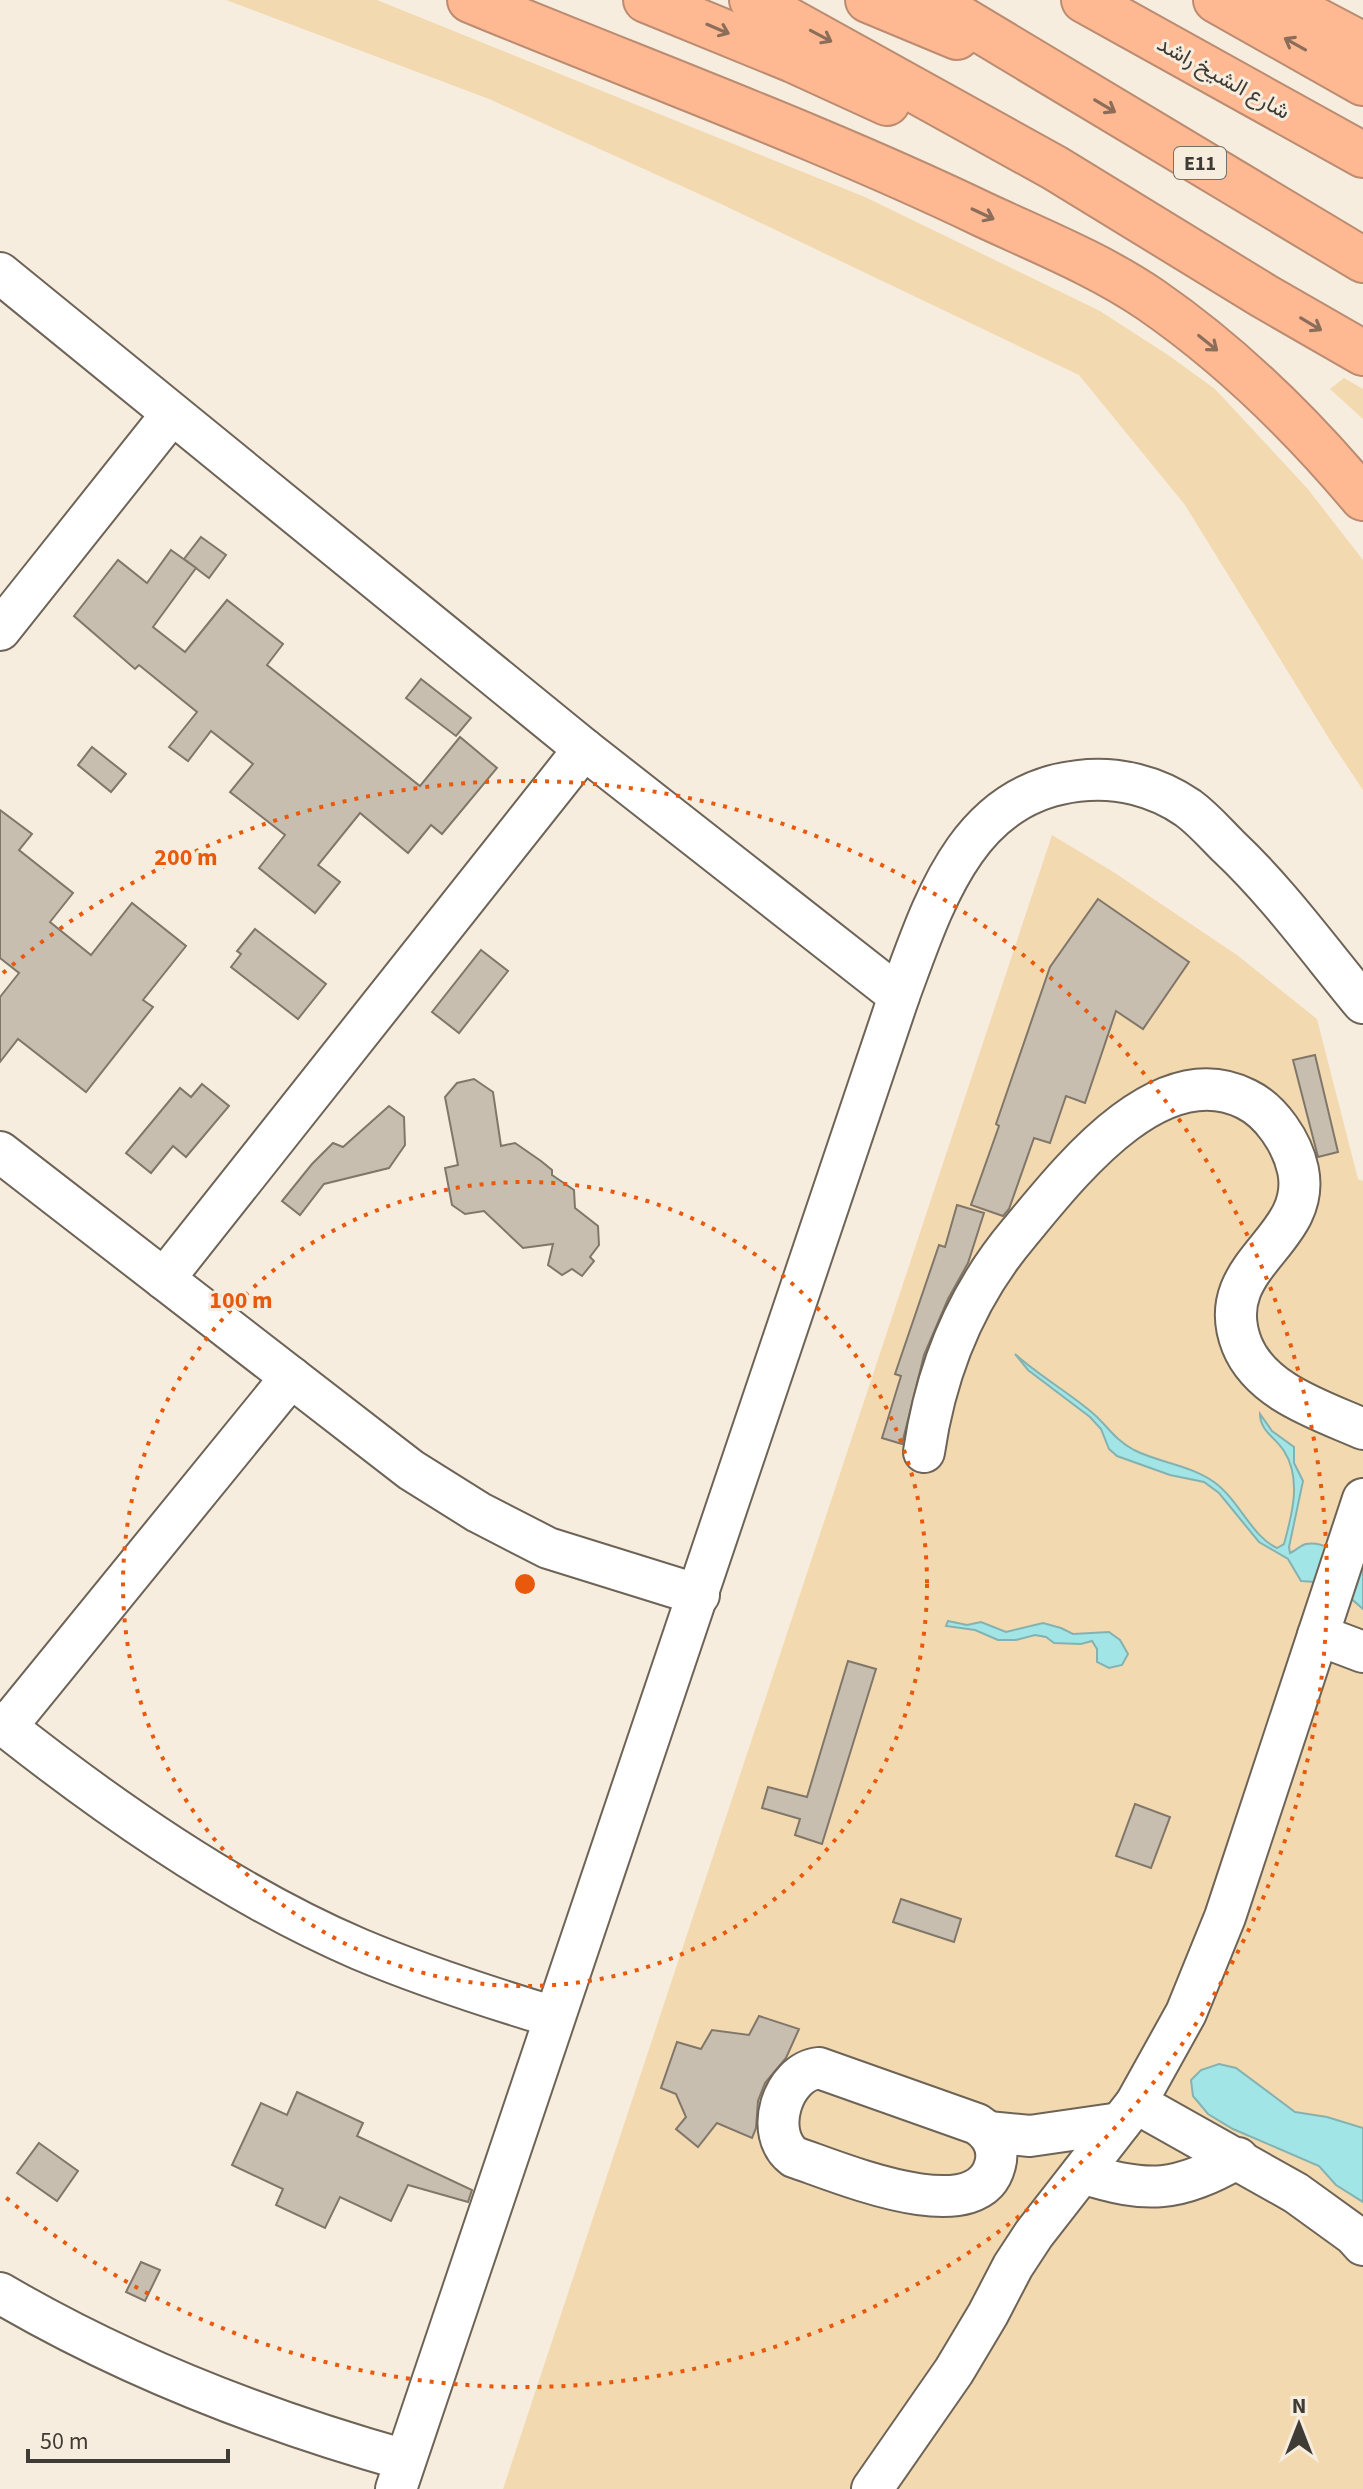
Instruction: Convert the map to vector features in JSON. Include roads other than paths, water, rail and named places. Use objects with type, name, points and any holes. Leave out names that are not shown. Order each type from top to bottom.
[{"type":"highway","points":[[470,0],[913,181],[1149,298],[1217,350],[1284,409],[1363,498]]},
{"type":"highway","points":[[546,0],[816,126],[865,151],[913,181]]},
{"type":"highway","points":[[646,0],[871,95],[1023,171],[1201,267],[1264,296]]},
{"type":"highway","points":[[752,0],[1055,168],[1363,353]]},
{"type":"highway","points":[[868,0],[1039,66]]},
{"type":"highway","name":"E11","points":[[930,0],[1363,260]]},
{"type":"highway","name":"شارع الشيخ راشد","points":[[1084,0],[1363,155]]},
{"type":"highway","points":[[1216,0],[1363,83]]},
{"type":"highway","points":[[1278,0],[1363,45]]},
{"type":"street","points":[[0,273],[584,749],[899,996]]},
{"type":"street","points":[[0,630],[171,415]]},
{"type":"street","points":[[164,1279],[584,749]]},
{"type":"street","points":[[0,2293],[73,2334],[202,2393],[401,2474],[899,996],[934,901],[943,854],[962,821],[988,793],[1020,772],[1057,759],[1095,755],[1133,761],[1169,775],[1200,797],[1224,823],[1249,864],[1363,1003]]},
{"type":"street","points":[[924,1452],[930,1408],[956,1333],[977,1291],[1002,1253],[1117,1128],[1148,1106],[1177,1092],[1203,1087],[1230,1091],[1255,1103],[1274,1122],[1290,1145],[1299,1172],[1298,1200],[1288,1226],[1251,1266],[1240,1290],[1236,1317],[1241,1343],[1254,1366],[1273,1385],[1363,1429]]},
{"type":"street","points":[[0,1152],[411,1470],[478,1512],[548,1548],[699,1595]]},
{"type":"street","points":[[291,1377],[3,1724],[173,1848],[263,1902],[357,1948],[454,1987],[554,2017]]},
{"type":"street","points":[[872,2489],[954,2371],[1013,2266],[1128,2113],[1180,2024],[1207,1965],[1357,1516]]},
{"type":"street","points":[[1318,1635],[1363,1652]]},
{"type":"street","points":[[988,2132],[996,2145],[997,2160],[993,2174],[983,2185],[971,2191],[938,2196],[903,2192],[794,2157],[781,2143],[777,2125],[791,2081],[808,2069],[819,2068],[962,2117],[988,2132],[1030,2136],[1128,2113],[1238,2158],[1296,2193],[1363,2245]]},
{"type":"street","points":[[1082,2173],[1121,2186],[1162,2188],[1202,2178],[1238,2158]]},
{"type":"water","points":[[1015,1354],[1089,1410],[1126,1445],[1214,1482],[1231,1498],[1260,1536],[1277,1548],[1284,1544],[1290,1521],[1294,1497],[1293,1473],[1284,1451],[1265,1430],[1260,1414],[1272,1431],[1294,1447],[1294,1463],[1303,1481],[1290,1553],[1313,1543],[1363,1568],[1363,1609],[1335,1588],[1301,1581],[1288,1559],[1259,1542],[1219,1493],[1204,1482],[1170,1475],[1117,1456],[1109,1449],[1101,1429],[1090,1417],[1028,1370]]},
{"type":"water","points":[[948,1621],[967,1625],[981,1622],[1006,1632],[1043,1623],[1073,1634],[1109,1632],[1120,1640],[1128,1654],[1122,1665],[1109,1668],[1097,1662],[1097,1649],[1092,1641],[1081,1644],[1054,1643],[1046,1637],[1035,1635],[1016,1640],[998,1640],[975,1630],[946,1626]]},
{"type":"water","points":[[1219,2064],[1236,2068],[1295,2112],[1327,2117],[1363,2128],[1363,2202],[1336,2185],[1319,2166],[1233,2129],[1208,2114],[1193,2096],[1191,2080],[1201,2070]]}]
